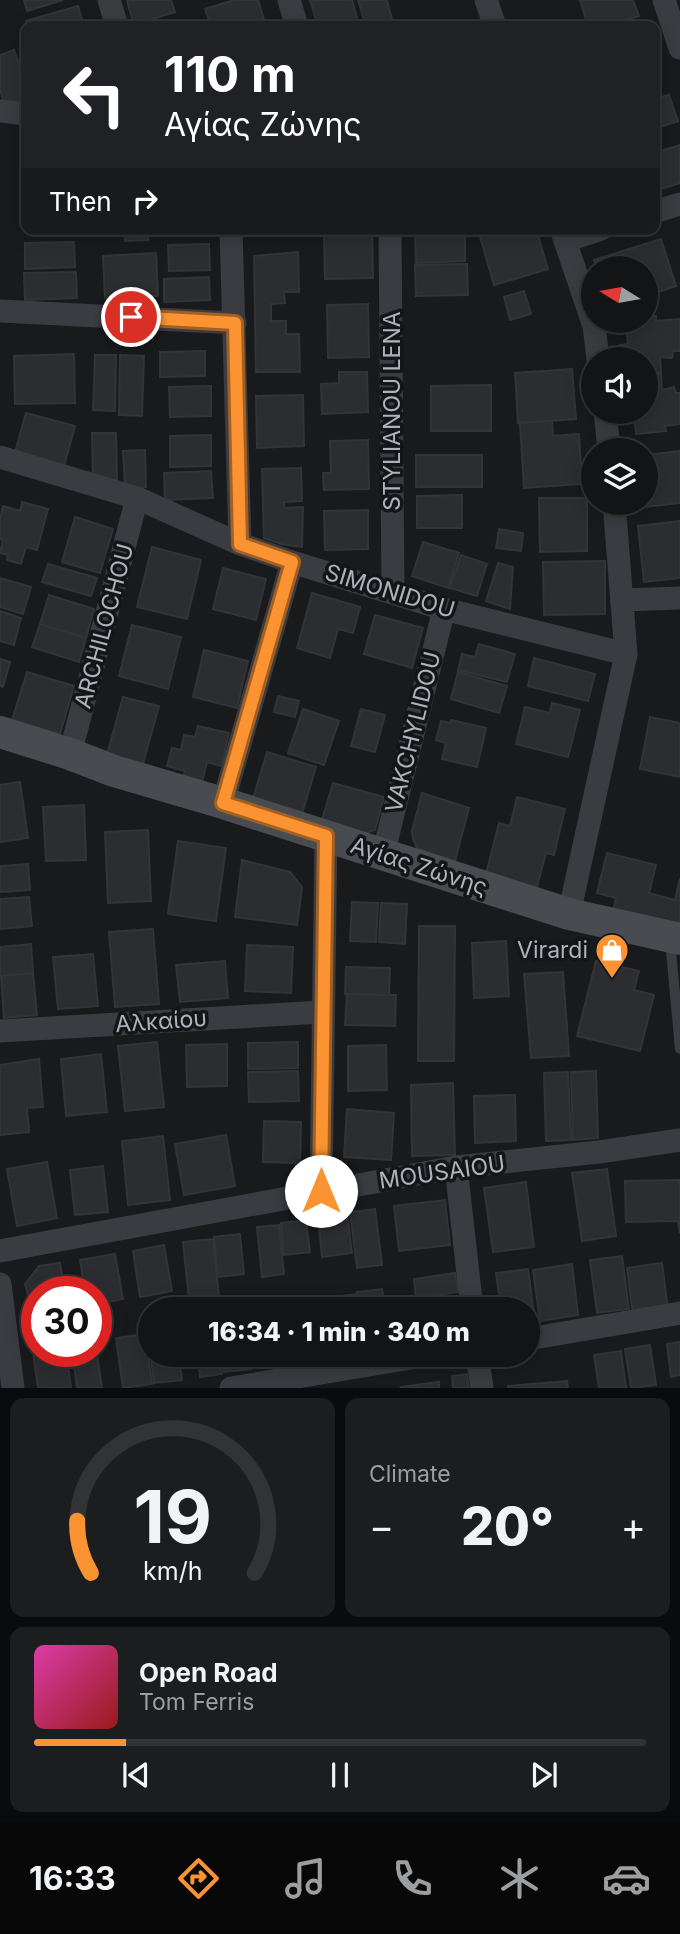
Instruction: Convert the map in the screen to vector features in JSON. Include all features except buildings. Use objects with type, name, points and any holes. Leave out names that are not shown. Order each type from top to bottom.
[{"type":"main road","name":"Αγίας Ζώνης","points":[[0,732],[114,771],[223,803],[569,914],[675,938]]},
{"type":"street","points":[[109,0],[115,21]]},
{"type":"street","points":[[289,0],[295,21]]},
{"type":"street","points":[[486,0],[493,21]]},
{"type":"street","points":[[664,0],[680,48]]},
{"type":"street","points":[[0,112],[21,114]]},
{"type":"street","points":[[660,210],[680,204]]},
{"type":"street","points":[[231,235],[240,544]]},
{"type":"street","name":"STYLIANOU LENA","points":[[390,235],[393,593]]},
{"type":"street","points":[[563,235],[594,326],[597,347]]},
{"type":"street","points":[[0,311],[235,323]]},
{"type":"street","name":"SIMONIDOU","points":[[0,457],[137,498],[240,544],[292,562],[444,609],[626,654]]},
{"type":"street","name":"ARCHILOCHOU","points":[[70,754],[137,498]]},
{"type":"street","points":[[569,914],[626,654],[615,515]]},
{"type":"street","points":[[223,803],[292,562]]},
{"type":"street","points":[[623,600],[680,598]]},
{"type":"street","name":"VAKCHYLIDOU","points":[[383,855],[444,609]]},
{"type":"street","points":[[321,1191],[326,836]]},
{"type":"street","name":"Αλκαίου","points":[[0,1031],[322,1012]]},
{"type":"street","name":"MOUSAIOU","points":[[0,1251],[457,1167],[599,1152],[680,1140]]},
{"type":"street","points":[[457,1167],[471,1297]]},
{"type":"street","points":[[0,1284],[13,1388]]},
{"type":"street","points":[[540,1337],[680,1313]]},
{"type":"street","points":[[231,1388],[357,1367]]},
{"type":"street","points":[[479,1367],[482,1388]]},
{"type":"lane","points":[[675,938],[680,1049]]},
{"type":"place","name":"Virardi","points":[[612,980]]},
{"type":"route","points":[[131,317],[235,323],[240,544],[292,562],[223,803],[326,836],[321,1191]]}]
